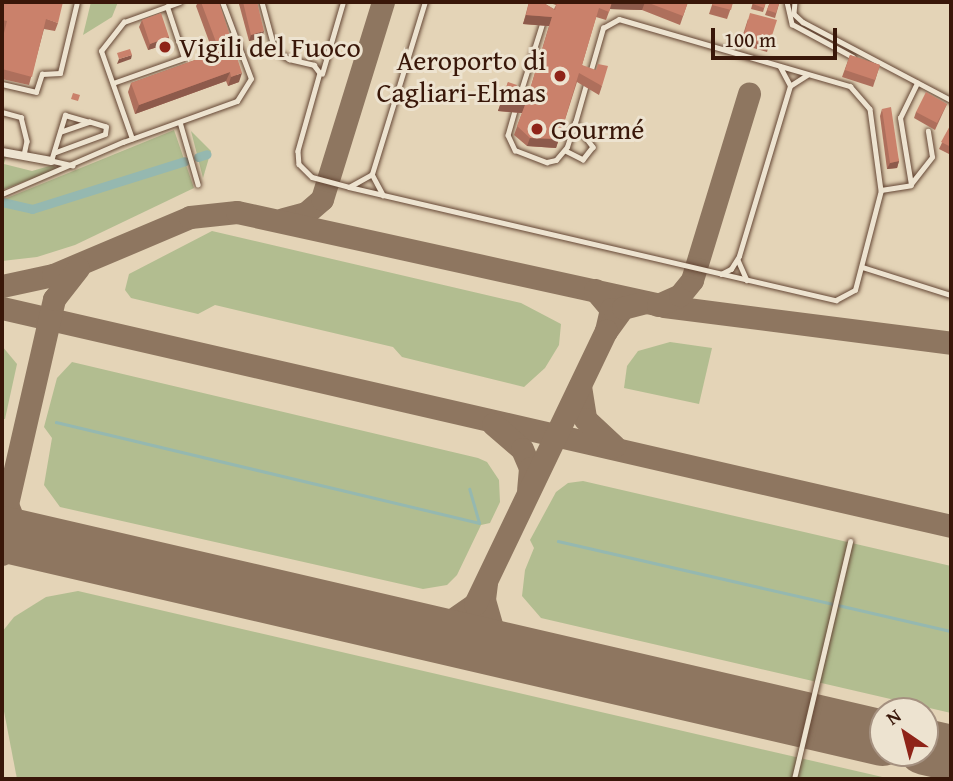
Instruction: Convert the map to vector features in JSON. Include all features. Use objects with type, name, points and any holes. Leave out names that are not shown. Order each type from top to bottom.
[{"type":"street","points":[[2,152],[51,161]]},
{"type":"lane","points":[[2,84],[36,92],[42,74],[60,73],[77,2]]},
{"type":"lane","points":[[132,139],[102,51],[124,22],[180,2]]},
{"type":"lane","points":[[2,194],[74,166],[132,139],[235,102],[250,81],[222,2]]},
{"type":"lane","points":[[262,2],[275,50],[289,59],[314,65],[327,58]]},
{"type":"lane","points":[[343,2],[298,158],[306,174],[349,187],[841,300],[855,290],[881,190],[865,100],[850,86],[620,19],[604,28],[589,77]]},
{"type":"lane","points":[[349,187],[372,174],[425,2]]},
{"type":"lane","points":[[787,2],[787,17],[799,29],[859,60],[872,60]]},
{"type":"lane","points":[[795,2],[798,19],[864,51],[872,60],[951,100]]},
{"type":"lane","points":[[113,83],[184,58],[167,7]]},
{"type":"lane","points":[[517,103],[542,24]]},
{"type":"lane","points":[[747,280],[738,265],[739,256],[790,86],[787,73],[778,64]]},
{"type":"lane","points":[[314,65],[321,78]]},
{"type":"lane","points":[[790,86],[810,74]]},
{"type":"lane","points":[[911,185],[900,118],[917,83]]},
{"type":"lane","points":[[515,111],[508,135],[514,150],[547,162],[565,151],[586,85]]},
{"type":"lane","points":[[2,112],[21,117],[27,141],[23,157]]},
{"type":"lane","points":[[56,152],[105,134],[106,127],[65,115],[56,152],[51,161],[74,166]]},
{"type":"lane","points":[[61,132],[90,122]]},
{"type":"lane","points":[[180,122],[198,184]]},
{"type":"lane","points":[[565,151],[583,160],[593,146],[575,122]]},
{"type":"lane","points":[[881,190],[911,185],[933,157],[928,131]]},
{"type":"lane","points":[[372,174],[384,195]]},
{"type":"lane","points":[[721,274],[731,269],[739,256]]},
{"type":"lane","points":[[862,267],[951,295]]},
{"type":"lane","points":[[794,779],[850,542]]},
{"type":"green space","points":[[91,2],[118,2],[112,17],[83,35]]},
{"type":"green space","points":[[174,130],[194,188],[75,245],[37,257],[2,261],[2,200]]},
{"type":"green space","points":[[191,131],[211,151],[203,178]]},
{"type":"green space","points":[[2,156],[6,157],[4,164],[32,171],[53,165],[57,169],[2,190]]},
{"type":"green space","points":[[212,231],[521,303],[561,324],[559,345],[545,368],[524,387],[402,357],[393,347],[215,305],[198,314],[131,298],[125,290],[129,274]]},
{"type":"green space","points":[[670,342],[712,348],[699,404],[624,388],[627,366],[638,351]]},
{"type":"green space","points":[[2,346],[17,364],[5,419],[2,419]]},
{"type":"green space","points":[[72,362],[478,458],[487,462],[499,480],[500,502],[490,523],[481,525],[457,575],[447,585],[423,589],[60,507],[44,485],[52,438],[44,427],[57,378]]},
{"type":"green space","points":[[583,481],[951,566],[951,713],[939,710],[939,697],[882,697],[541,618],[522,596],[525,570],[534,548],[530,540],[556,492],[568,483]]},
{"type":"green space","points":[[78,591],[891,779],[17,779],[2,701],[2,632],[14,617],[46,597]]},
{"type":"building","points":[[2,2],[63,2],[58,23],[46,19],[32,77],[2,69],[2,32],[4,33],[7,21],[2,20]]},
{"type":"building","points":[[201,2],[219,2],[242,73],[231,77],[230,72],[139,105],[131,83],[212,54],[208,45],[216,42]]},
{"type":"building","points":[[243,2],[257,2],[264,31],[251,35]]},
{"type":"building","name":"Aeroporto di Cagliari-Elmas","points":[[529,2],[542,2],[555,10],[557,2],[612,2],[609,12],[599,8],[582,65],[596,70],[598,64],[608,66],[602,86],[579,73],[559,139],[530,138],[517,126],[525,105],[501,102],[508,82],[517,85],[515,92],[528,96],[552,17],[526,15]]},
{"type":"building","points":[[646,2],[688,2],[683,16]]},
{"type":"building","points":[[713,2],[733,2],[731,10],[712,5]]},
{"type":"building","points":[[753,2],[766,2],[764,8]]},
{"type":"building","points":[[770,2],[779,4],[776,13],[767,10]]},
{"type":"building","points":[[161,13],[169,37],[150,44],[142,20]]},
{"type":"building","points":[[750,13],[777,20],[769,45],[743,38]]},
{"type":"building","points":[[130,49],[132,55],[119,59],[117,53]]},
{"type":"building","points":[[850,55],[880,65],[875,80],[845,70]]},
{"type":"building","points":[[926,92],[947,104],[937,123],[916,112]]},
{"type":"building","points":[[73,93],[80,95],[78,101],[71,99]]},
{"type":"building","points":[[891,107],[899,161],[890,163],[882,109]]},
{"type":"building","points":[[951,124],[951,147],[941,142]]},
{"type":"waterway","points":[[198,157],[207,154]]},
{"type":"waterway","points":[[2,202],[32,209],[185,161]]},
{"type":"waterway","points":[[56,422],[479,523],[469,489]]},
{"type":"waterway","points":[[558,541],[833,604]]},
{"type":"waterway","points":[[838,605],[951,631]]},
{"type":"taxiway","points":[[283,219],[306,213],[322,199],[383,2]]},
{"type":"taxiway","points":[[658,305],[680,295],[692,280],[749,94]]},
{"type":"taxiway","points":[[2,286],[53,275],[190,217],[237,212],[664,306],[951,343]]},
{"type":"taxiway","points":[[2,526],[54,299],[78,268]]},
{"type":"taxiway","points":[[595,290],[611,309],[606,331],[623,308],[645,302]]},
{"type":"taxiway","points":[[2,308],[951,526]]},
{"type":"taxiway","points":[[393,625],[442,627],[475,604],[606,331]]},
{"type":"taxiway","points":[[580,386],[585,419],[614,446]]},
{"type":"taxiway","points":[[493,424],[522,449],[530,468],[528,489]]},
{"type":"taxiway","points":[[7,504],[18,532],[40,543]]},
{"type":"taxiway","points":[[2,554],[20,543],[40,543]]},
{"type":"taxiway","points":[[486,583],[484,600],[493,631],[520,651],[551,661]]},
{"type":"runway","points":[[2,534],[869,735]]},
{"type":"runway","points":[[939,750],[951,753]]},
{"type":"place","name":"Vigili del Fuoco","points":[[165,47]]},
{"type":"place","name":"Aeroporto di Cagliari-Elmas","points":[[560,76]]},
{"type":"place","name":"Gourmé","points":[[537,129]]}]
